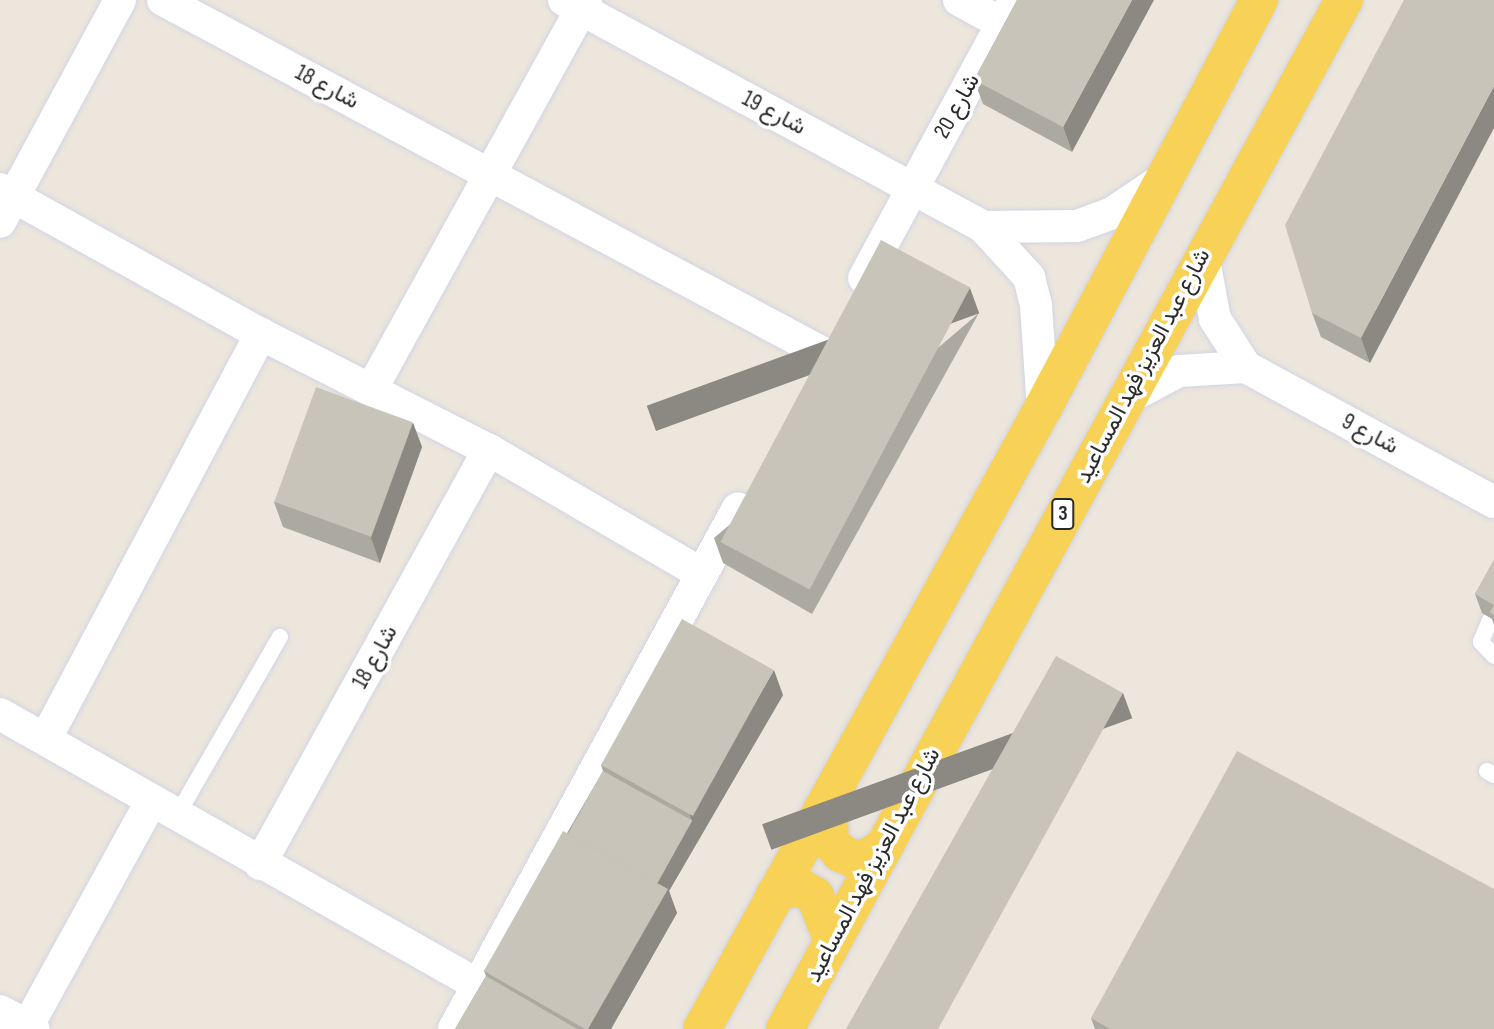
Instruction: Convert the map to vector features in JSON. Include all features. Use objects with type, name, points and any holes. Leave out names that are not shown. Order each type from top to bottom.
[{"type":"main road","points":[[702,1029],[1043,408],[1259,0]]},
{"type":"main road","name":"شارع عبد العزيز فهد المساعيد","points":[[785,1029],[1203,254],[1344,0]]},
{"type":"main road","points":[[829,802],[830,841],[840,853],[854,859],[869,857],[882,848]]},
{"type":"main road","points":[[775,894],[788,888],[803,888],[815,896],[832,939]]},
{"type":"street","points":[[120,0],[5,203],[489,450],[702,574]]},
{"type":"street","name":"شارع 18","points":[[163,0],[490,173],[829,341],[912,189]]},
{"type":"street","name":"شارع 20","points":[[912,189],[1009,12],[959,0]]},
{"type":"street","points":[[370,390],[490,173],[577,3]]},
{"type":"street","name":"شارع 19","points":[[577,3],[983,227],[1029,277],[1036,306],[1043,408]]},
{"type":"street","name":"شارع 19","points":[[983,227],[1077,226],[1112,213],[1166,177]]},
{"type":"street","name":"شارع 9","points":[[1203,254],[1215,318],[1246,367],[1494,502]]},
{"type":"street","points":[[46,738],[261,334]]},
{"type":"street","points":[[1124,400],[1179,371],[1246,367]]},
{"type":"street","name":"شارع 18","points":[[260,864],[489,450]]},
{"type":"street","points":[[454,1029],[756,476]]},
{"type":"street","points":[[0,714],[46,738],[163,810],[478,985]]},
{"type":"street","points":[[0,1011],[29,1028],[163,810]]},
{"type":"lane","points":[[1492,618],[1481,642],[1494,656]]},
{"type":"lane","points":[[163,810],[280,637]]},
{"type":"building","points":[[1017,0],[1132,0],[1063,127],[974,80]]},
{"type":"building","points":[[1404,0],[1494,0],[1494,86],[1361,338],[1312,313],[1285,225]]},
{"type":"building","points":[[881,240],[970,287],[810,589],[720,542]]},
{"type":"building","points":[[316,387],[413,422],[371,537],[274,502]]},
{"type":"building","points":[[1494,560],[1494,605],[1475,594]]},
{"type":"building","points":[[682,619],[774,670],[693,816],[601,765]]},
{"type":"building","points":[[1056,656],[1123,693],[938,1029],[846,1029]]},
{"type":"building","points":[[1237,751],[1494,889],[1494,1029],[1110,1029],[1091,1018]]},
{"type":"building","points":[[603,771],[692,820],[657,883],[568,834]]},
{"type":"building","points":[[563,831],[668,889],[588,1029],[484,971]]},
{"type":"building","points":[[486,976],[577,1029],[455,1029]]}]
